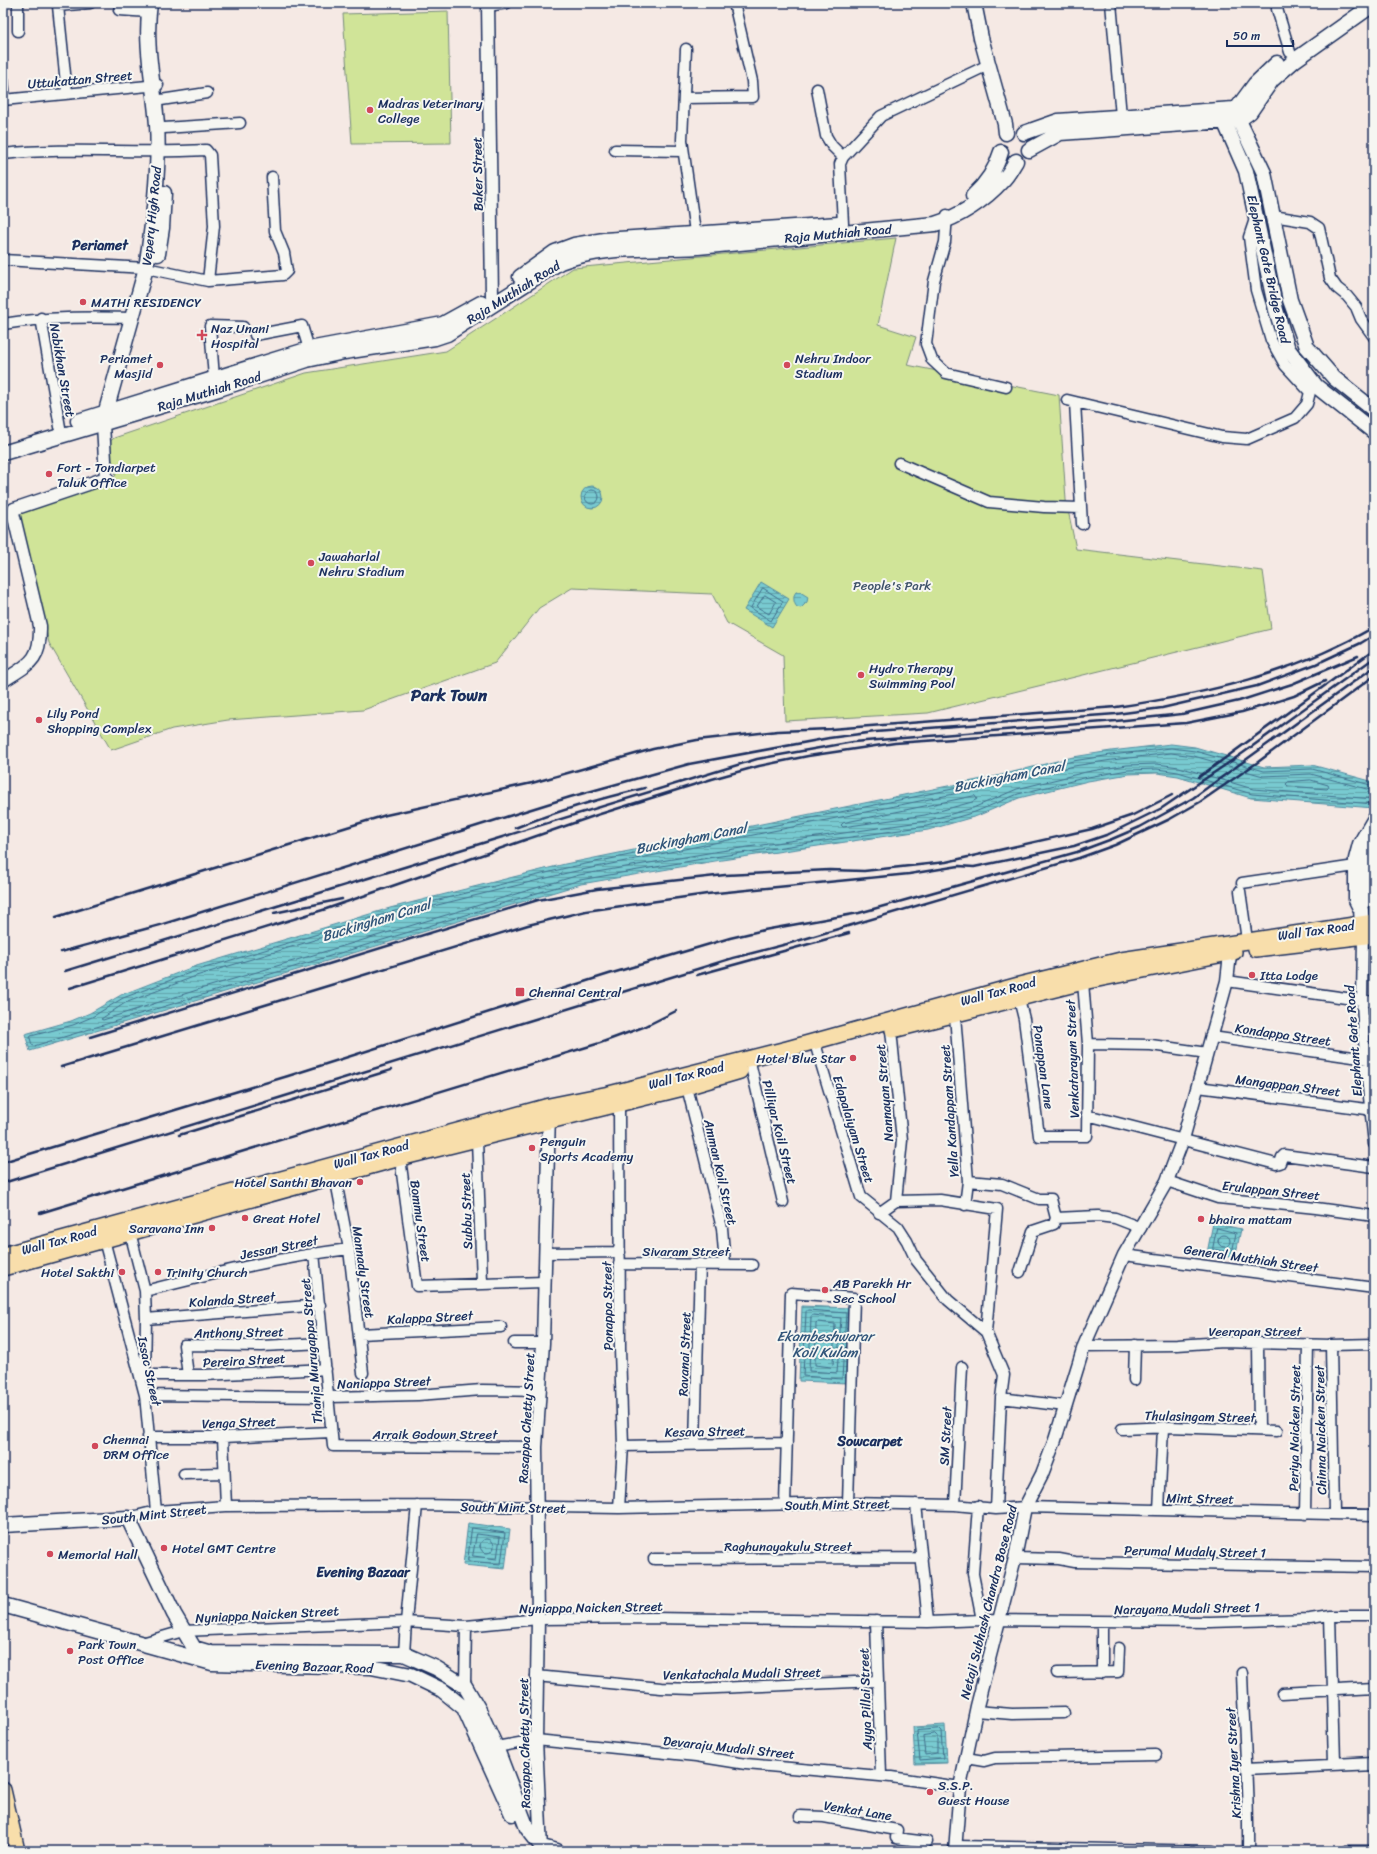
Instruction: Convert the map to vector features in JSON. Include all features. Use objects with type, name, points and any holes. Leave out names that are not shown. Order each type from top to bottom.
[{"type":"main road","points":[[974,3],[988,66],[1005,124],[1006,133]]},
{"type":"main road","points":[[1236,114],[1238,107],[1266,72],[1290,52],[1360,3]]},
{"type":"main road","points":[[1029,150],[1029,139],[1024,133],[1015,130],[1006,133],[1000,141],[1001,152],[1007,158],[1016,160],[1024,158],[1029,150],[1060,133],[1189,122],[1250,112],[1272,80],[1295,60],[1374,4]]},
{"type":"main road","name":"Vepery High Road","points":[[152,6],[156,20],[157,125],[162,152]]},
{"type":"main road","name":"Vepery High Road","points":[[107,417],[162,228],[162,152],[164,128],[156,85]]},
{"type":"main road","name":"Elephant Gate Bridge Road","points":[[1236,114],[1264,173],[1290,300],[1307,347],[1334,378],[1374,410]]},
{"type":"main road","points":[[1024,133],[1058,121],[1120,116],[1220,118]]},
{"type":"main road","name":"Elephant Gate Bridge Road","points":[[1220,118],[1246,171],[1276,310],[1288,349],[1316,386],[1374,432]]},
{"type":"main road","name":"Raja Muthiah Road","points":[[3,443],[60,427],[107,417],[222,388],[307,360],[344,352],[435,338],[445,329],[555,252],[574,245],[604,240],[696,240],[935,224],[965,204],[983,186],[998,162],[1001,152]]},
{"type":"main road","name":"Raja Muthiah Road","points":[[3,453],[214,378],[309,349],[445,329],[560,262],[577,255],[843,224],[947,217],[970,208],[1003,181],[1016,160]]},
{"type":"main road","name":"Vepery High Road","points":[[107,417],[131,318],[151,269]]},
{"type":"main road","points":[[1367,926],[1356,900],[1355,866],[1360,844],[1373,824]]},
{"type":"main road","points":[[1367,926],[1365,900],[1366,863],[1369,848],[1374,840]]},
{"type":"main road","name":"Wall Tax Road","points":[[3,1255],[549,1106],[817,1050],[1083,982],[1231,947],[1247,940],[1367,926]]},
{"type":"main road","name":"Wall Tax Road","points":[[3,1268],[400,1158],[687,1087],[750,1063],[1019,985],[1121,960],[1231,947],[1367,926]]},
{"type":"main road","points":[[128,1518],[184,1631]]},
{"type":"main road","name":"South Mint Street","points":[[3,1525],[128,1518]]},
{"type":"main road","name":"Evening Bazaar Road","points":[[3,1605],[212,1663],[324,1660],[404,1654],[436,1668],[465,1686],[479,1710],[496,1747],[526,1828],[538,1850]]},
{"type":"main road","name":"Evening Bazaar Road","points":[[184,1631],[194,1648],[211,1653],[324,1660],[371,1667],[411,1675],[442,1690],[464,1708],[521,1834],[538,1850]]},
{"type":"main road","points":[[3,1790],[17,1851]]},
{"type":"main road","points":[[538,1850],[558,1851]]},
{"type":"street","points":[[18,3],[18,31]]},
{"type":"street","points":[[488,5],[507,3]]},
{"type":"street","points":[[684,98],[753,97],[752,81],[734,3]]},
{"type":"street","points":[[1111,3],[1120,116]]},
{"type":"street","points":[[1277,3],[1277,9],[1290,52]]},
{"type":"street","points":[[67,93],[58,6],[90,4]]},
{"type":"street","name":"Baker Street","points":[[488,5],[492,297]]},
{"type":"street","points":[[119,10],[152,6]]},
{"type":"street","points":[[686,48],[682,140],[696,240]]},
{"type":"street","points":[[843,224],[840,164],[844,157],[881,116],[988,66]]},
{"type":"street","points":[[3,80],[4,100]]},
{"type":"street","name":"Uttukattan Street","points":[[4,100],[156,85]]},
{"type":"street","points":[[817,89],[826,136],[832,146],[844,157]]},
{"type":"street","points":[[160,100],[207,93]]},
{"type":"street","points":[[164,128],[240,123]]},
{"type":"street","points":[[3,154],[36,150],[162,152],[206,150],[210,155],[214,226],[208,281]]},
{"type":"street","points":[[615,150],[683,152]]},
{"type":"street","points":[[3,260],[151,269],[208,281],[285,274],[287,271],[286,258],[275,231],[272,177]]},
{"type":"street","points":[[1082,524],[1071,401],[1222,437],[1247,439],[1295,418],[1307,404],[1310,392],[1285,365],[1271,340],[1256,290],[1249,237],[1256,216]]},
{"type":"street","points":[[1273,216],[1310,222],[1319,228],[1330,278],[1337,288],[1347,296],[1356,307],[1361,319],[1374,337]]},
{"type":"street","points":[[947,217],[946,242],[934,281],[926,344],[932,360],[946,373],[1006,387]]},
{"type":"street","points":[[3,324],[41,318],[75,316],[131,318]]},
{"type":"street","name":"Nabikhan Street","points":[[41,318],[60,427]]},
{"type":"street","points":[[214,378],[210,326],[243,327]]},
{"type":"street","points":[[255,335],[302,326],[309,349]]},
{"type":"street","points":[[3,681],[29,664],[39,648],[40,638],[40,626],[13,513],[14,509],[106,478],[107,417]]},
{"type":"street","points":[[899,464],[989,502],[1044,507],[1081,508]]},
{"type":"street","points":[[1247,940],[1241,887],[1355,866]]},
{"type":"street","name":"Elephant Gate Road","points":[[1367,926],[1362,1001],[1369,1060],[1374,1144]]},
{"type":"street","name":"Netaji Subhash Chandra Bose Road","points":[[955,1849],[960,1787],[976,1711],[1015,1558],[1024,1507],[1042,1474],[1084,1346],[1124,1255],[1167,1181],[1183,1139],[1227,982],[1231,947]]},
{"type":"street","name":"Venkatarayan Street","points":[[1083,982],[1088,1044],[1088,1136]]},
{"type":"street","points":[[1227,982],[1374,1002]]},
{"type":"street","name":"Ponappan Lane","points":[[1019,999],[1024,1019],[1039,1136],[1088,1136]]},
{"type":"street","name":"Yella Kandappan Street","points":[[955,1014],[968,1181],[965,1205]]},
{"type":"street","name":"Nannayan Street","points":[[891,1030],[902,1140],[896,1201]]},
{"type":"street","name":"Kondappa Street","points":[[1212,1037],[1369,1060]]},
{"type":"street","points":[[1088,1044],[1151,1045],[1207,1053]]},
{"type":"street","name":"Edapalaiyam Street","points":[[817,1050],[861,1198],[898,1227],[916,1260],[948,1300],[986,1332]]},
{"type":"street","name":"Pilliyar Koil Street","points":[[750,1063],[775,1162],[783,1202]]},
{"type":"street","name":"Amman Koil Street","points":[[687,1087],[722,1228],[725,1264]]},
{"type":"street","name":"Mangappan Street","points":[[1198,1088],[1372,1109]]},
{"type":"street","name":"Ponappa Street","points":[[619,1104],[619,1264],[623,1446],[619,1508]]},
{"type":"street","name":"Rasappa Chetty Street","points":[[538,1850],[536,1740],[538,1619],[536,1447],[543,1343],[549,1106]]},
{"type":"street","points":[[1087,1115],[1276,1164],[1280,1163],[1284,1155],[1374,1167]]},
{"type":"street","name":"Subbu Street","points":[[477,1139],[482,1283]]},
{"type":"street","name":"Bommu Street","points":[[400,1158],[417,1286],[482,1283]]},
{"type":"street","name":"Mannady Street","points":[[334,1176],[349,1249],[360,1334],[363,1373]]},
{"type":"street","points":[[968,1181],[1002,1184],[1040,1199],[1051,1199],[1056,1218],[1054,1224],[1033,1231],[1020,1272]]},
{"type":"street","name":"Erulappan Street","points":[[1167,1181],[1218,1198],[1308,1207],[1374,1216]]},
{"type":"street","points":[[879,1213],[896,1201],[940,1200],[997,1209],[986,1332],[1004,1375],[1001,1398],[996,1509]]},
{"type":"street","points":[[1056,1218],[1098,1216],[1115,1218],[1141,1228]]},
{"type":"street","points":[[130,1232],[145,1291],[146,1319],[143,1379]]},
{"type":"street","name":"Issac Street","points":[[104,1240],[143,1379],[156,1511]]},
{"type":"street","name":"Jessan Street","points":[[145,1291],[228,1270],[314,1253],[349,1249]]},
{"type":"street","points":[[545,1253],[620,1252]]},
{"type":"street","name":"Thanja Murugappa Street","points":[[314,1253],[333,1446]]},
{"type":"street","name":"General Muthiah Street","points":[[1124,1255],[1374,1288]]},
{"type":"street","name":"Sivaram Street","points":[[619,1264],[752,1265]]},
{"type":"street","name":"Ravanai Street","points":[[694,1444],[700,1264]]},
{"type":"street","points":[[482,1283],[544,1282]]},
{"type":"street","points":[[785,1505],[791,1293],[854,1298],[848,1503]]},
{"type":"street","name":"Kolanda Street","points":[[146,1319],[320,1305]]},
{"type":"street","name":"Kalappa Street","points":[[360,1334],[501,1327]]},
{"type":"street","points":[[514,1342],[543,1343]]},
{"type":"street","name":"Veerapan Street","points":[[1084,1346],[1136,1346],[1223,1342],[1331,1345],[1374,1344]]},
{"type":"street","name":"Anthony Street","points":[[188,1375],[184,1345],[262,1346],[323,1343]]},
{"type":"street","points":[[1258,1343],[1259,1430]]},
{"type":"street","name":"Periya Naicken Street","points":[[1305,1514],[1308,1344]]},
{"type":"street","name":"Chinna Naicken Street","points":[[1331,1345],[1334,1514]]},
{"type":"street","points":[[1134,1380],[1136,1346]]},
{"type":"street","name":"SM Street","points":[[955,1505],[962,1367]]},
{"type":"street","name":"Pereira Street","points":[[143,1379],[188,1375],[326,1369]]},
{"type":"street","name":"Naniappa Street","points":[[145,1395],[329,1397],[418,1395],[482,1390],[540,1391]]},
{"type":"street","points":[[1001,1398],[1065,1406]]},
{"type":"street","points":[[1160,1510],[1163,1428]]},
{"type":"street","name":"Thulasingam Street","points":[[1122,1429],[1163,1428],[1277,1431]]},
{"type":"street","name":"Venga Street","points":[[148,1437],[223,1437],[331,1432]]},
{"type":"street","points":[[223,1437],[226,1506]]},
{"type":"street","name":"Kesava Street","points":[[623,1446],[787,1443]]},
{"type":"street","name":"Arraik Godown Street","points":[[333,1446],[536,1447]]},
{"type":"street","points":[[184,1474],[224,1473]]},
{"type":"street","name":"South Mint Street","points":[[128,1518],[156,1511],[226,1506],[417,1505],[619,1508],[848,1503],[955,1505],[978,1506],[996,1509],[1024,1507]]},
{"type":"street","points":[[916,1504],[928,1622]]},
{"type":"street","points":[[404,1654],[417,1505]]},
{"type":"street","points":[[978,1506],[973,1574],[982,1620]]},
{"type":"street","name":"Mint Street","points":[[1024,1507],[1374,1515]]},
{"type":"street","name":"Raghunayakulu Street","points":[[654,1559],[922,1558]]},
{"type":"street","name":"Perumal Mudaly Street 1","points":[[1015,1558],[1075,1562],[1374,1567]]},
{"type":"street","points":[[1330,1616],[1334,1764]]},
{"type":"street","name":"Narayana Mudali Street 1","points":[[1000,1620],[1210,1622],[1298,1620],[1330,1616],[1374,1616]]},
{"type":"street","name":"Nyniappa Naicken Street","points":[[140,1644],[184,1631],[406,1622],[466,1626],[538,1619],[652,1618],[928,1622],[1000,1620]]},
{"type":"street","name":"Ayya Pillai Street","points":[[876,1621],[881,1776]]},
{"type":"street","points":[[1102,1622],[1102,1673]]},
{"type":"street","points":[[465,1686],[466,1626]]},
{"type":"street","points":[[1057,1673],[1118,1672],[1119,1648]]},
{"type":"street","name":"Krishna Iyer Street","points":[[1242,1673],[1248,1800],[1248,1851]]},
{"type":"street","name":"Venkatachala Mudali Street","points":[[536,1676],[661,1688],[694,1689],[877,1681]]},
{"type":"street","points":[[1282,1693],[1374,1688]]},
{"type":"street","points":[[976,1711],[1012,1714],[1064,1713]]},
{"type":"street","name":"Devaraju Mudali Street","points":[[496,1747],[536,1740],[696,1756],[746,1764],[881,1776],[960,1787]]},
{"type":"street","points":[[966,1758],[984,1761],[995,1758],[1156,1755]]},
{"type":"street","points":[[1246,1769],[1374,1762]]},
{"type":"street","name":"Venkat Lane","points":[[800,1816],[824,1817],[897,1830],[896,1838],[927,1842]]},
{"type":"street","points":[[955,1849],[1213,1851]]},
{"type":"street","points":[[1346,1851],[1374,1851]]},
{"type":"green space","points":[[448,11],[451,143],[352,144],[343,14]]},
{"type":"green space","name":"People's Park","points":[[896,238],[878,325],[916,337],[907,365],[1059,395],[1066,500],[1076,549],[1263,571],[1271,629],[928,713],[785,721],[783,655],[727,623],[712,594],[572,588],[539,608],[495,663],[363,710],[228,720],[172,729],[111,750],[49,643],[18,510],[109,483],[116,475],[107,444],[114,438],[306,373],[446,351],[573,268]]},
{"type":"water","points":[[592,486],[600,489],[603,497],[600,505],[592,508],[584,505],[581,497],[584,489]]},
{"type":"water","points":[[761,582],[789,599],[772,627],[744,610]]},
{"type":"water","points":[[796,592],[800,592],[808,597],[807,602],[801,608],[797,607],[794,601]]},
{"type":"water","name":"Buckingham Canal","points":[[1171,744],[1195,747],[1264,767],[1312,765],[1374,782],[1374,808],[1251,798],[1178,776],[1157,773],[1129,774],[1088,781],[1019,798],[977,816],[928,830],[715,861],[581,884],[30,1051],[25,1034],[71,1021],[90,1013],[121,995],[193,967],[390,908],[565,864],[997,776],[1073,757]]},
{"type":"water","points":[[1213,1223],[1241,1229],[1235,1258],[1207,1253]]},
{"type":"water","name":"Ekambeshwarar Koil Kulam","points":[[802,1306],[850,1308],[847,1383],[799,1381]]},
{"type":"water","points":[[468,1523],[510,1529],[505,1569],[463,1565]]},
{"type":"water","points":[[945,1725],[947,1763],[915,1764],[913,1727]]},
{"type":"railway","points":[[56,917],[386,815],[532,783],[653,749],[697,740],[778,731],[831,729],[1116,707],[1150,702],[1217,688],[1282,669],[1344,643],[1374,627]]},
{"type":"railway","points":[[61,952],[160,925],[570,797],[689,764],[829,738],[875,732],[1116,714],[1162,708],[1257,686],[1316,664],[1361,643],[1374,635]]},
{"type":"railway","points":[[1199,777],[1374,650]]},
{"type":"railway","points":[[65,971],[757,759],[853,742],[1116,721],[1182,714],[1239,701],[1292,684],[1358,656]]},
{"type":"railway","points":[[61,1067],[528,925],[586,911],[707,894],[909,874],[959,866],[974,867],[1074,846],[1109,834],[1162,808],[1243,753],[1374,658]]},
{"type":"railway","points":[[3,1162],[288,1076],[609,974],[730,938],[764,930],[859,913],[1077,852],[1140,827],[1193,798],[1374,667]]},
{"type":"railway","points":[[3,1183],[733,958],[787,944],[1079,858],[1115,845],[1170,819],[1200,802],[1258,762],[1374,676]]},
{"type":"railway","points":[[70,988],[326,909],[597,815],[759,766],[808,756],[895,743],[1186,723],[1242,712],[1269,704],[1294,696],[1325,681]]},
{"type":"railway","points":[[515,828],[579,805],[645,788]]},
{"type":"railway","points":[[90,1037],[538,900],[597,889],[725,875],[829,870],[864,871],[946,862],[1092,829],[1133,815],[1172,795]]},
{"type":"railway","points":[[274,913],[342,899]]},
{"type":"railway","points":[[697,975],[849,933]]},
{"type":"railway","points":[[40,1213],[600,1043],[646,1026],[676,1011]]},
{"type":"railway","points":[[179,1135],[391,1070]]},
{"type":"place","name":"Madras Veterinary College","points":[[370,110]]},
{"type":"place","name":"MATHI RESIDENCY","points":[[83,302]]},
{"type":"place","name":"Naz Unani Hospital","points":[[202,335]]},
{"type":"place","name":"Periamet Masjid","points":[[160,365]]},
{"type":"place","name":"Nehru Indoor Stadium","points":[[787,365]]},
{"type":"place","name":"Fort - Tondiarpet Taluk Office","points":[[49,474]]},
{"type":"place","name":"Jawaharlal Nehru Stadium","points":[[311,563]]},
{"type":"place","name":"Hydro Therapy Swimming Pool","points":[[861,675]]},
{"type":"place","name":"Lily Pond Shopping Complex","points":[[39,720]]},
{"type":"place","name":"Itta Lodge","points":[[1252,975]]},
{"type":"place","name":"Chennai Central","points":[[520,992]]},
{"type":"place","name":"Hotel Blue Star","points":[[853,1058]]},
{"type":"place","name":"Penguin Sports Academy","points":[[532,1148]]},
{"type":"place","name":"Hotel Santhi Bhavan","points":[[360,1182]]},
{"type":"place","name":"Great Hotel","points":[[245,1218]]},
{"type":"place","name":"bhaira mattam","points":[[1201,1219]]},
{"type":"place","name":"Saravana Inn","points":[[212,1228]]},
{"type":"place","name":"Hotel Sakthi","points":[[122,1272]]},
{"type":"place","name":"Trinity Church","points":[[158,1272]]},
{"type":"place","name":"AB Parekh Hr Sec School","points":[[825,1290]]},
{"type":"place","name":"Chennai DRM Office","points":[[95,1446]]},
{"type":"place","name":"Hotel GMT Centre","points":[[164,1548]]},
{"type":"place","name":"Memorial Hall","points":[[50,1554]]},
{"type":"place","name":"Park Town Post Office","points":[[70,1651]]},
{"type":"place","name":"S.S.P. Guest House","points":[[930,1792]]},
{"type":"district","name":"Periamet","points":[[100,245]]},
{"type":"district","name":"Park Town","points":[[449,695]]},
{"type":"district","name":"Sowcarpet","points":[[870,1441]]},
{"type":"district","name":"Evening Bazaar","points":[[363,1572]]}]
